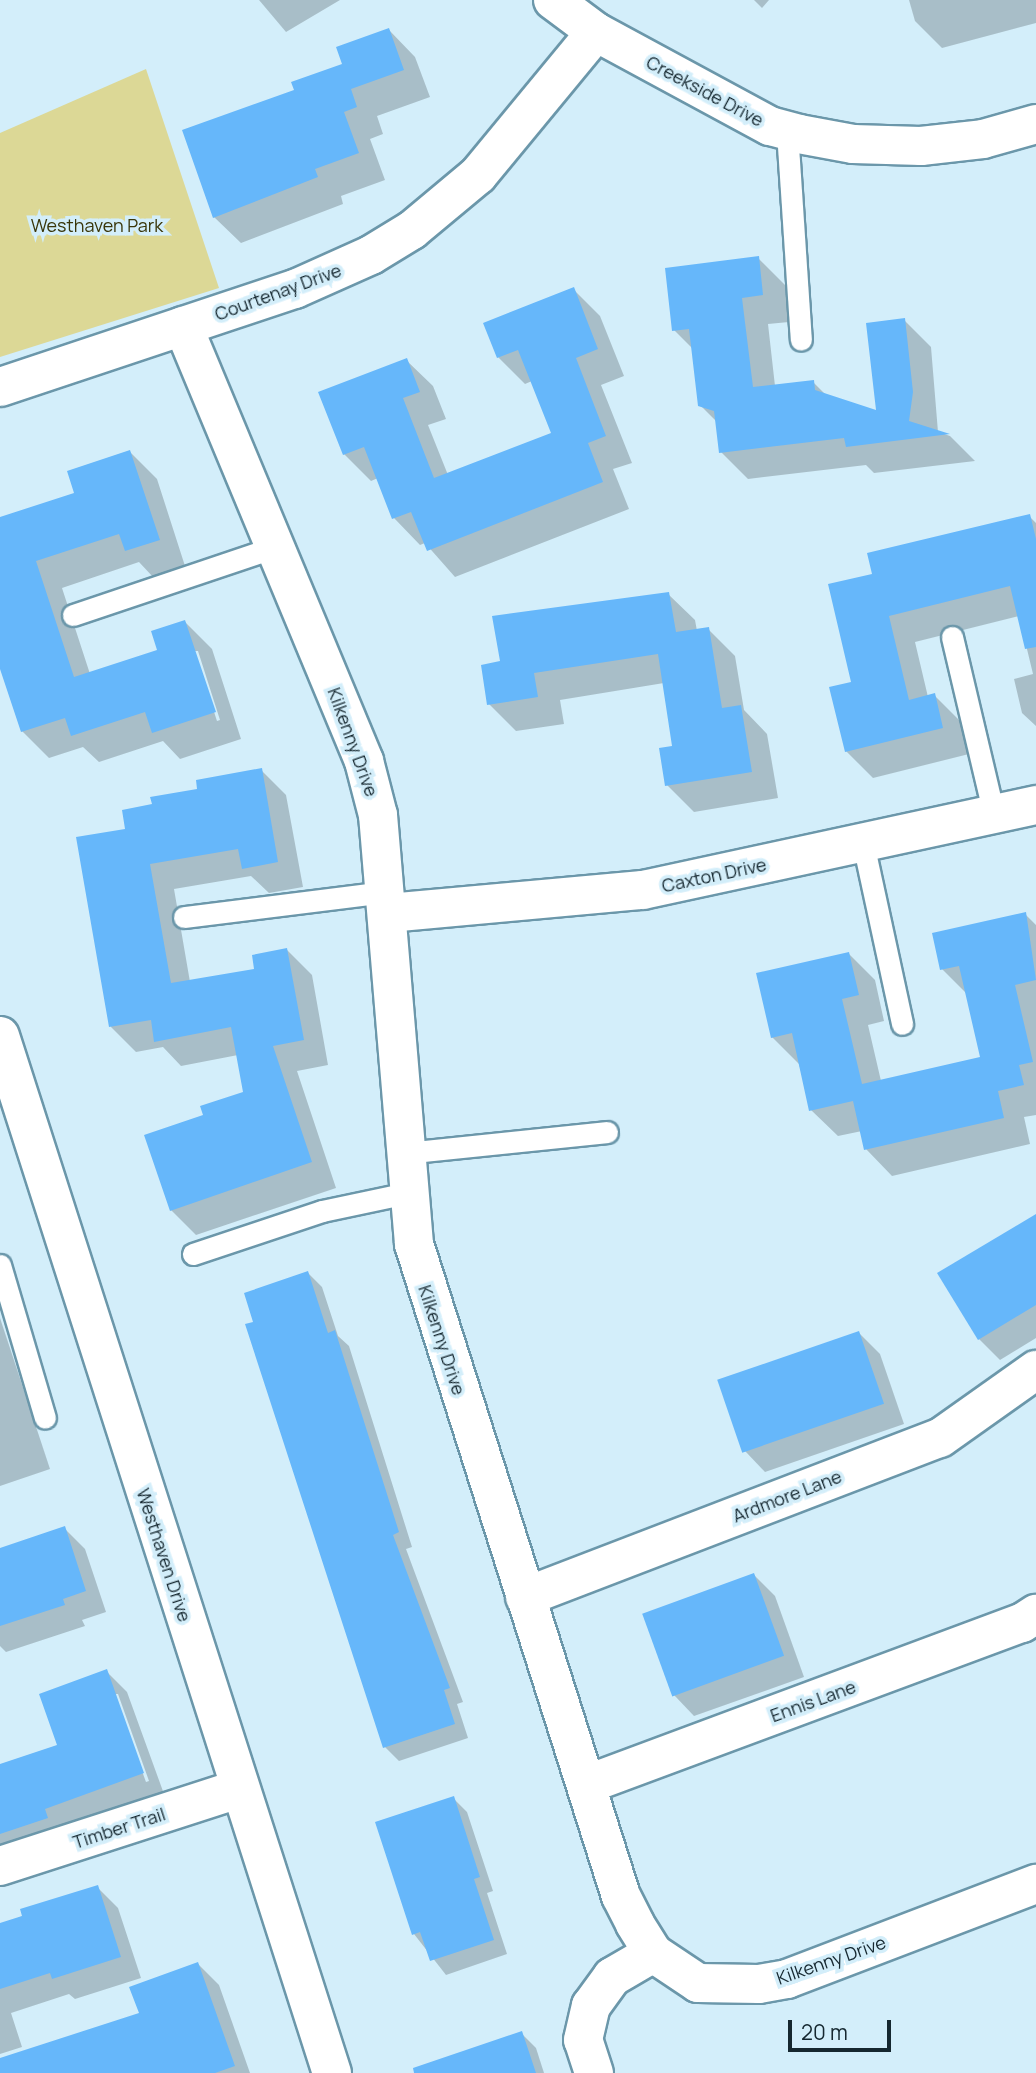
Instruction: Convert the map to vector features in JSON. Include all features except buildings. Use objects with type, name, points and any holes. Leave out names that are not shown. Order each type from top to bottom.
[{"type":"street","name":"Creekside Drive","points":[[553,0],[596,32],[770,126],[787,131],[853,144],[921,146],[983,139],[1036,124]]},
{"type":"street","name":"Courtenay Drive","points":[[0,387],[330,275],[412,230],[486,167],[596,32]]},
{"type":"street","name":"Kilkenny Drive","points":[[183,326],[364,761],[379,815],[407,1193],[424,1283],[588,1784],[621,1896],[653,1953],[698,1983],[759,1984],[788,1979],[1036,1884]]},
{"type":"street","name":"Caxton Drive","points":[[387,902],[643,890],[1036,805]]},
{"type":"street","name":"Westhaven Drive","points":[[0,1036],[239,1790],[332,2073]]},
{"type":"street","name":"Ardmore Lane","points":[[525,1597],[940,1438],[1036,1370]]},
{"type":"street","name":"Ennis Lane","points":[[588,1784],[1022,1623],[1036,1614]]},
{"type":"street","name":"Timber Trail","points":[[0,1866],[239,1790]]},
{"type":"street","points":[[594,2073],[583,2040],[591,2006],[612,1977],[653,1953]]},
{"type":"lane","points":[[787,131],[801,340]]},
{"type":"lane","points":[[73,615],[275,547]]},
{"type":"lane","points":[[952,637],[994,814]]},
{"type":"lane","points":[[863,843],[902,1024]]},
{"type":"lane","points":[[184,918],[296,900],[387,902]]},
{"type":"lane","points":[[404,1153],[607,1132]]},
{"type":"lane","points":[[193,1254],[322,1211],[407,1193]]},
{"type":"lane","points":[[0,1265],[45,1418]]},
{"type":"green space","name":"Westhaven Park","points":[[146,69],[219,288],[0,357],[0,133]]}]
